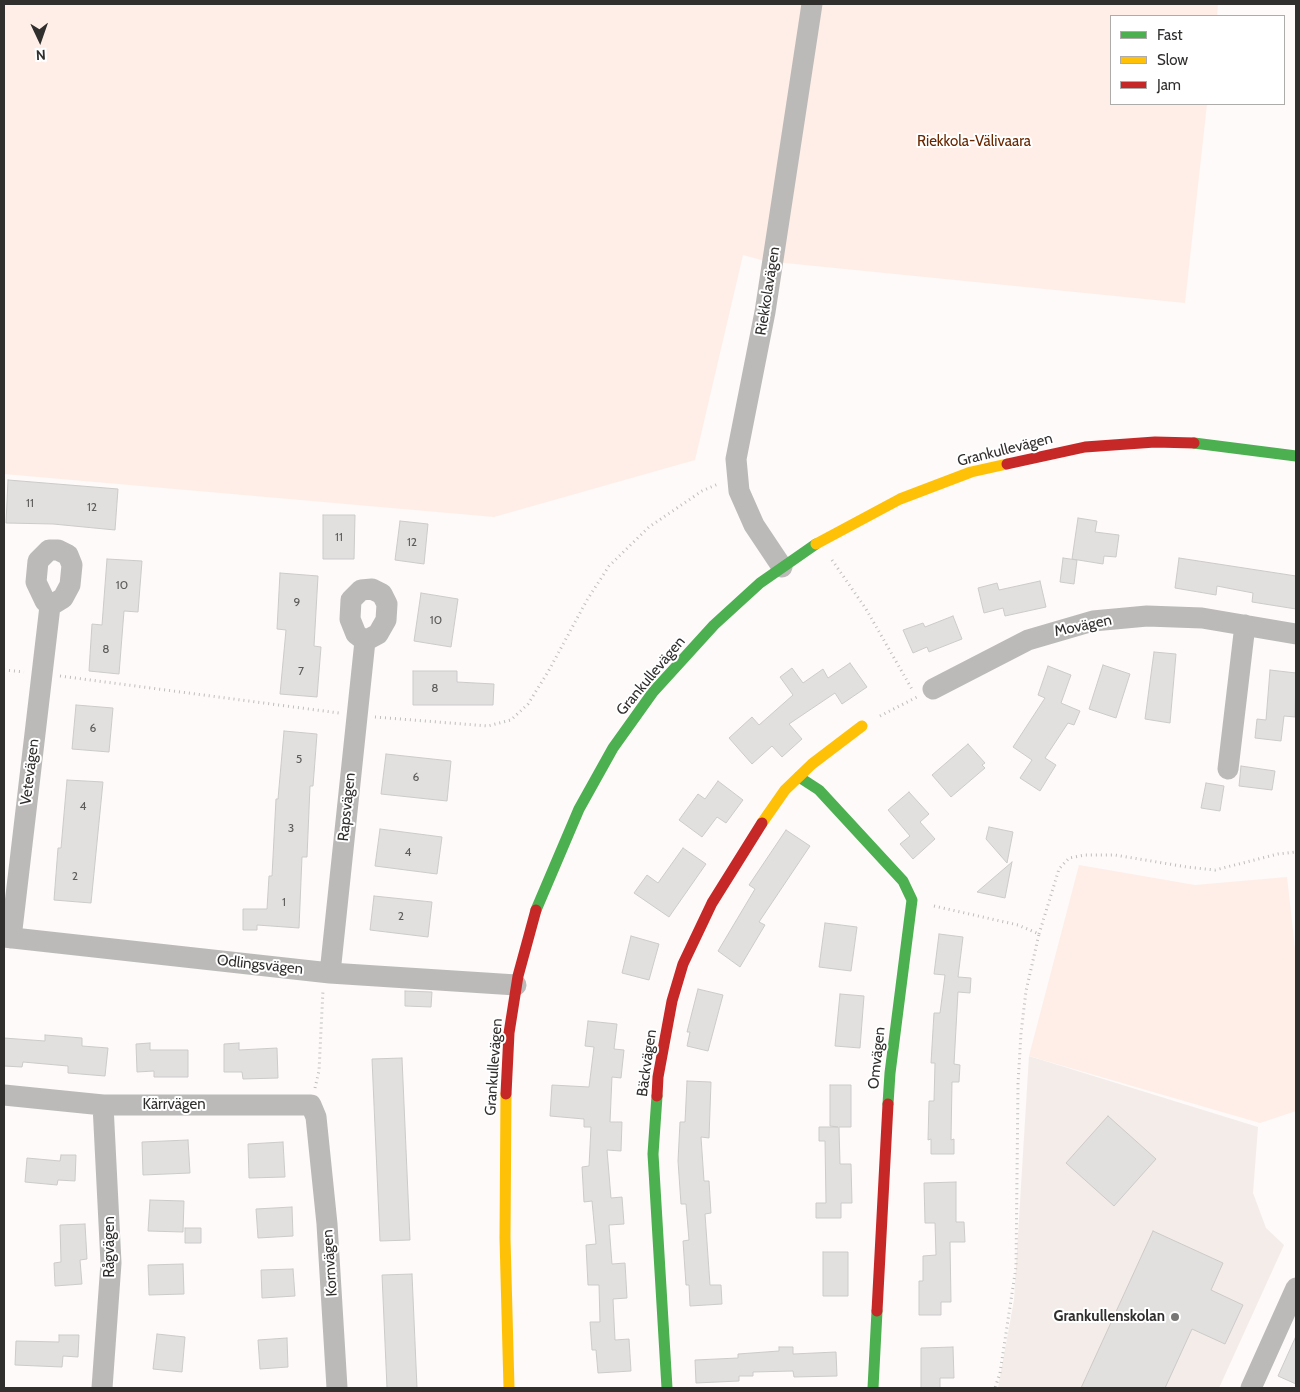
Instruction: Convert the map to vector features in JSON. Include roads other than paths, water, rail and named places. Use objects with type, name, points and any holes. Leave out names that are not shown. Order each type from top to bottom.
[{"type":"street","name":"Riekkolavägen","points":[[782,567],[754,525],[739,491],[736,460],[765,312],[812,4]]},
{"type":"street","name":"Grankullevägen","points":[[509,1388],[504,1158],[509,1032],[516,986],[539,901],[579,809],[613,748],[653,692],[714,625],[760,583],[818,542],[900,499],[971,472],[1085,447],[1155,442],[1190,443],[1296,456]]},
{"type":"street","name":"Vetevägen","points":[[7,938],[50,606]]},
{"type":"street","name":"Movägen","points":[[925,693],[1028,640],[1076,625],[1147,616],[1202,618],[1296,634]]},
{"type":"street","points":[[1228,769],[1245,625]]},
{"type":"street","name":"Rapsvägen","points":[[322,972],[357,715],[364,641]]},
{"type":"street","name":"Bäckvägen","points":[[667,1388],[653,1154],[658,1077],[672,1001],[683,964],[712,903],[746,845],[785,790],[812,764],[862,726]]},
{"type":"street","name":"Omvägen","points":[[800,777],[819,790],[903,881],[912,900],[890,1073],[873,1388]]},
{"type":"street","name":"Odlingsvägen","points":[[7,938],[322,972],[516,986]]},
{"type":"street","name":"Kärrvägen","points":[[4,1094],[103,1105],[311,1105],[316,1117],[319,1139]]},
{"type":"street","name":"Rågvägen","points":[[102,1388],[111,1263],[103,1105]]},
{"type":"street","name":"Kornvägen","points":[[319,1139],[331,1277],[337,1388]]},
{"type":"street","points":[[1251,1388],[1296,1288]]},
{"type":"place","name":"Grankullenskolan","points":[[1175,1317]]},
{"type":"park label","name":"Riekkola-Välivaara","points":[[974,142]]}]
